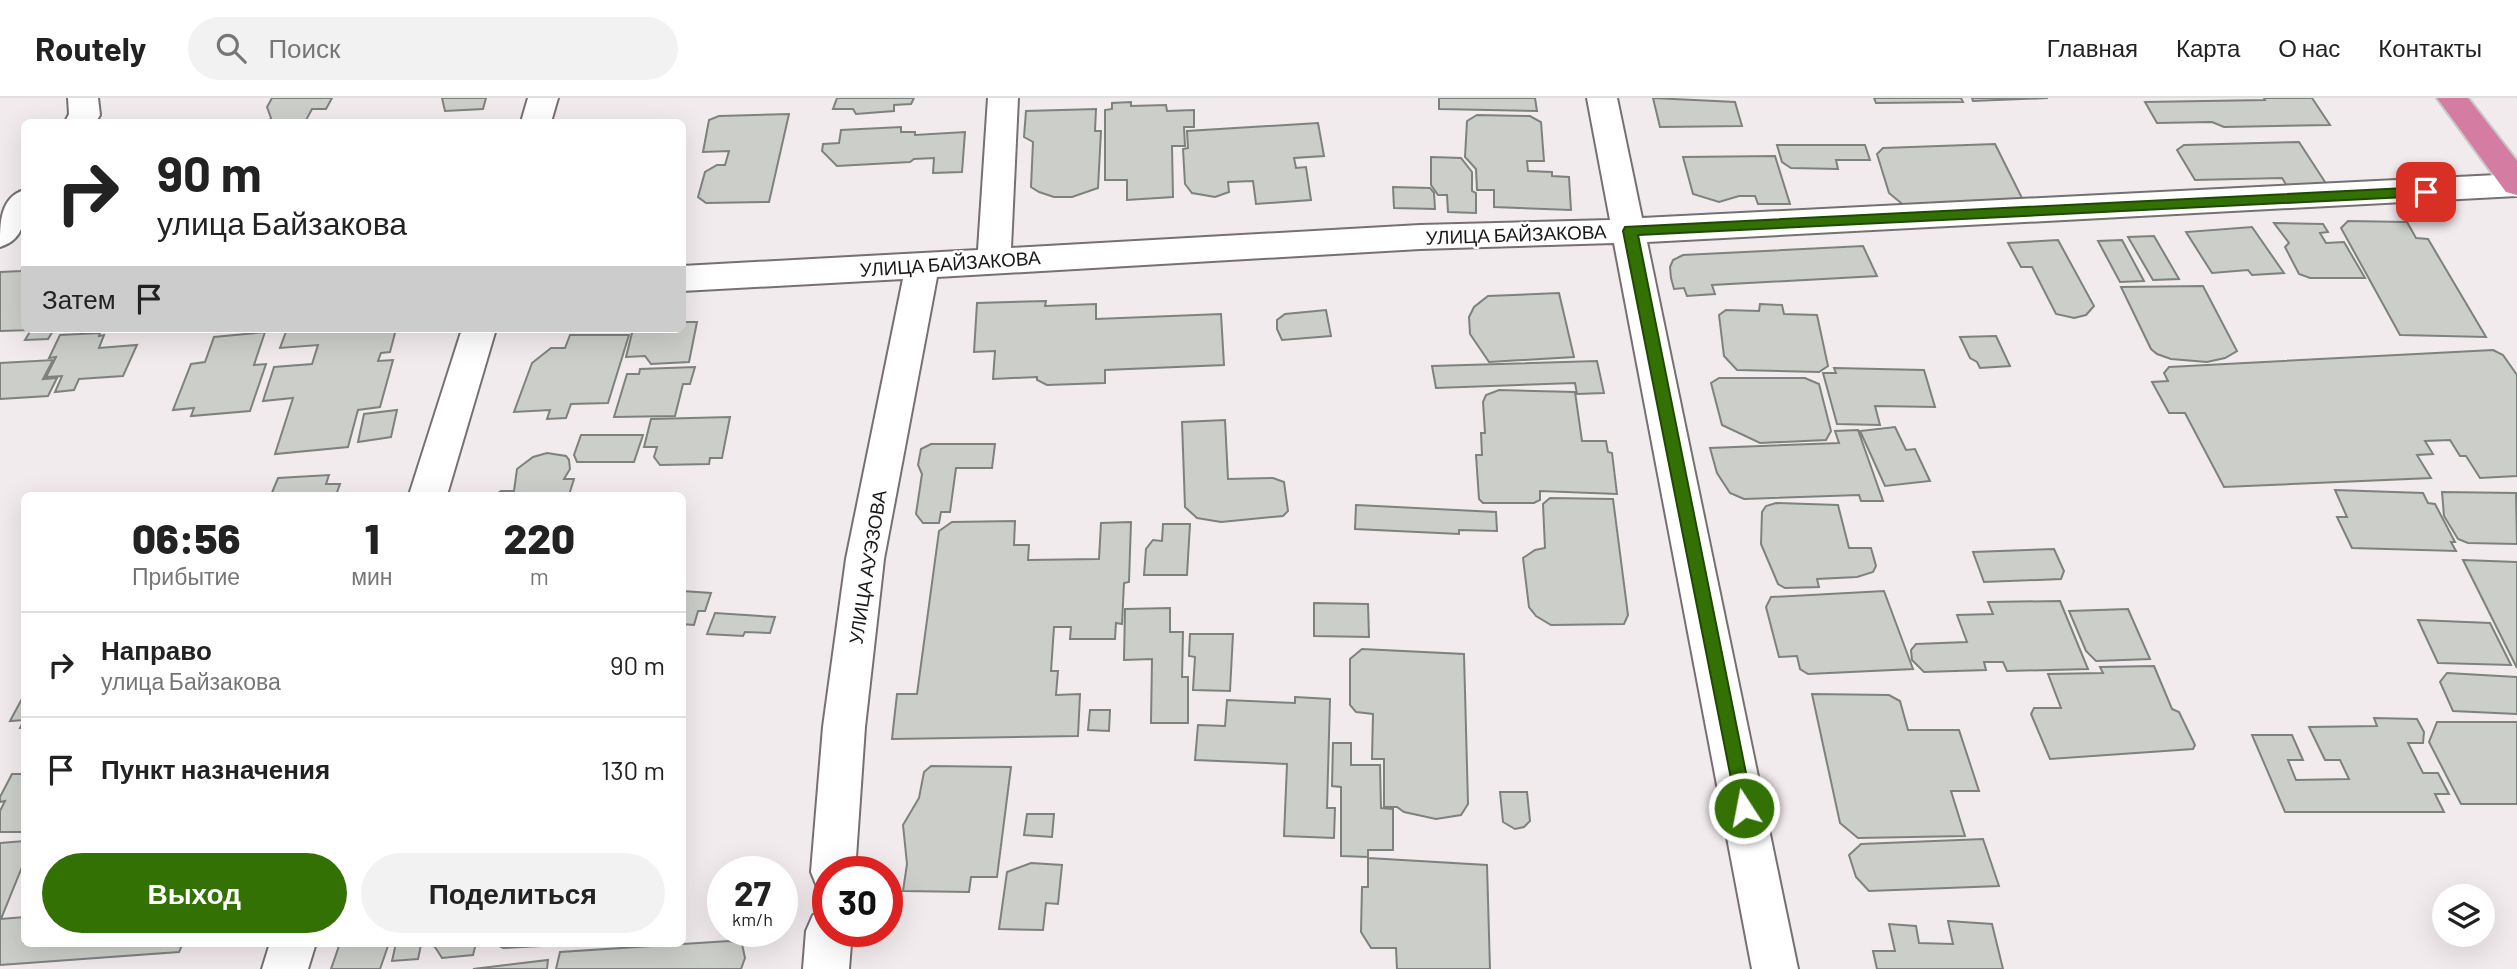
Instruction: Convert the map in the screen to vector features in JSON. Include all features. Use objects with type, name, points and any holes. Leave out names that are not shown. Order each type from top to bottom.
[{"type":"highway","points":[[2452,98],[2517,185]]},
{"type":"street","points":[[82,119],[85,115],[83,98]]},
{"type":"street","points":[[537,119],[543,98]]},
{"type":"street","points":[[994,259],[1003,98]]},
{"type":"street","points":[[1602,98],[1775,969]]},
{"type":"street","name":"УЛИЦА БАЙЗАКОВА","points":[[686,279],[922,266],[994,259],[1420,237],[1630,231],[2517,185]]},
{"type":"street","points":[[0,235],[21,205]]},
{"type":"street","name":"УЛИЦА АУЭЗОВА","points":[[834,856],[844,727],[865,559],[922,266]]},
{"type":"street","points":[[429,492],[478,333]]},
{"type":"street","points":[[285,969],[292,947]]},
{"type":"street","points":[[826,969],[828,947]]},
{"type":"building","points":[[272,98],[332,98],[326,109],[312,109],[307,119],[270,119],[267,107]]},
{"type":"building","points":[[442,98],[486,98],[483,109],[445,111]]},
{"type":"building","points":[[837,98],[914,98],[911,104],[894,105],[894,111],[856,114],[853,109],[833,109]]},
{"type":"building","points":[[1439,98],[1535,98],[1537,111],[1439,109]]},
{"type":"building","points":[[1653,98],[1735,102],[1742,126],[1660,127]]},
{"type":"building","points":[[1874,98],[1961,98],[1963,102],[1876,103]]},
{"type":"building","points":[[1972,98],[2048,98],[1973,101]]},
{"type":"building","points":[[2264,98],[2312,98],[2330,125],[2224,127],[2212,122],[2157,123],[2145,102],[2265,100]]},
{"type":"building","points":[[1131,102],[1131,106],[1166,105],[1167,111],[1194,110],[1194,127],[1184,127],[1185,146],[1172,146],[1173,197],[1127,200],[1127,180],[1105,180],[1105,110],[1112,109],[1112,103]]},
{"type":"building","points":[[1096,109],[1095,131],[1101,131],[1098,188],[1072,197],[1054,197],[1031,187],[1033,142],[1024,137],[1026,111]]},
{"type":"building","points":[[789,114],[769,202],[706,203],[698,197],[705,172],[717,165],[725,165],[729,151],[703,152],[709,120],[719,116]]},
{"type":"building","points":[[1477,115],[1530,116],[1541,122],[1544,161],[1527,161],[1528,171],[1552,172],[1552,176],[1569,177],[1571,210],[1494,207],[1494,190],[1477,190],[1476,169],[1465,157],[1467,121]]},
{"type":"building","points":[[1318,123],[1324,156],[1294,158],[1296,168],[1306,167],[1311,200],[1256,204],[1253,181],[1228,182],[1229,192],[1215,197],[1192,193],[1185,184],[1183,149],[1188,148],[1187,131]]},
{"type":"building","points":[[901,127],[901,132],[915,132],[915,135],[965,132],[962,172],[933,173],[934,158],[837,166],[822,151],[823,144],[839,143],[841,130]]},
{"type":"building","points":[[2299,142],[2327,185],[2287,186],[2282,178],[2195,180],[2177,150],[2184,145]]},
{"type":"building","points":[[1995,144],[2025,204],[1907,208],[1889,193],[1877,154],[1883,148]]},
{"type":"building","points":[[1777,145],[1865,145],[1870,160],[1836,160],[1838,169],[1791,168],[1782,162]]},
{"type":"building","points":[[1775,156],[1790,204],[1758,204],[1755,196],[1739,196],[1719,202],[1693,194],[1683,157]]},
{"type":"building","points":[[1431,157],[1461,158],[1472,172],[1476,213],[1448,212],[1447,195],[1438,195],[1431,185]]},
{"type":"building","points":[[1393,187],[1430,188],[1434,193],[1435,209],[1394,208]]},
{"type":"building","points":[[2348,221],[2407,222],[2416,238],[2428,239],[2486,337],[2400,335],[2341,228]]},
{"type":"building","points":[[2274,223],[2323,224],[2328,232],[2320,233],[2326,243],[2344,242],[2365,278],[2310,278],[2299,274],[2285,247],[2289,243]]},
{"type":"building","points":[[2252,227],[2284,273],[2252,275],[2248,270],[2212,273],[2186,232]]},
{"type":"building","points":[[2154,236],[2179,279],[2153,280],[2128,237]]},
{"type":"building","points":[[2058,240],[2094,306],[2086,315],[2074,318],[2056,314],[2032,267],[2021,267],[2008,243]]},
{"type":"building","points":[[2122,240],[2144,281],[2120,282],[2098,241]]},
{"type":"building","points":[[1863,246],[1877,276],[1712,285],[1715,294],[1687,296],[1684,288],[1674,289],[1671,278],[1670,267],[1673,260],[1683,255]]},
{"type":"building","points":[[21,271],[21,330],[0,331],[0,272]]},
{"type":"building","points":[[2203,286],[2237,351],[2225,358],[2207,362],[2171,359],[2157,354],[2151,349],[2121,287]]},
{"type":"building","points":[[1559,293],[1574,357],[1489,362],[1470,334],[1469,317],[1474,307],[1488,296]]},
{"type":"building","points":[[1046,301],[1045,306],[1096,304],[1096,319],[1221,314],[1224,365],[1105,370],[1105,383],[1047,385],[1037,380],[1037,377],[993,379],[995,351],[974,352],[977,303]]},
{"type":"building","points":[[1760,304],[1782,305],[1784,314],[1817,315],[1828,366],[1819,372],[1737,370],[1724,356],[1719,315],[1726,310],[1759,311]]},
{"type":"building","points":[[1326,310],[1331,336],[1282,340],[1277,329],[1277,320],[1285,314]]},
{"type":"building","points":[[686,322],[697,322],[689,362],[651,364],[645,356],[626,357],[632,333],[686,333]]},
{"type":"building","points":[[29,333],[52,333],[48,339],[25,340]]},
{"type":"building","points":[[100,333],[99,336],[104,335],[99,348],[137,345],[123,376],[79,379],[74,390],[55,392],[62,376],[46,377],[56,357],[49,358],[60,335]]},
{"type":"building","points":[[265,333],[254,365],[266,364],[250,411],[191,416],[194,408],[173,410],[191,364],[205,362],[214,337]]},
{"type":"building","points":[[286,333],[395,333],[390,352],[381,353],[378,361],[393,360],[380,407],[358,410],[348,447],[275,454],[293,398],[263,401],[274,367],[312,364],[318,345],[280,348]]},
{"type":"building","points":[[570,335],[629,335],[608,403],[571,404],[566,418],[547,419],[550,410],[514,412],[532,363],[551,348],[565,348]]},
{"type":"building","points":[[1996,336],[2010,366],[1980,368],[1977,362],[1970,358],[1960,337]]},
{"type":"building","points":[[2493,350],[2503,355],[2517,375],[2517,476],[2480,478],[2466,456],[2460,456],[2450,440],[2425,441],[2433,454],[2417,455],[2431,478],[2224,487],[2185,413],[2169,413],[2152,382],[2168,381],[2164,373],[2169,367]]},
{"type":"building","points":[[53,360],[43,379],[57,378],[48,396],[0,399],[0,363]]},
{"type":"building","points":[[1597,361],[1604,393],[1577,394],[1575,383],[1436,388],[1432,366]]},
{"type":"building","points":[[695,367],[690,384],[683,384],[675,416],[614,417],[627,374],[639,374],[640,369]]},
{"type":"building","points":[[1834,368],[1924,370],[1935,407],[1875,406],[1880,425],[1837,424],[1823,373],[1836,373]]},
{"type":"building","points":[[1719,378],[1805,378],[1819,384],[1831,431],[1826,440],[1760,443],[1722,425],[1711,383]]},
{"type":"building","points":[[1499,390],[1575,392],[1582,441],[1606,441],[1608,452],[1612,453],[1617,494],[1540,491],[1540,500],[1534,503],[1483,503],[1479,499],[1476,455],[1482,455],[1481,433],[1485,433],[1483,402],[1486,395]]},
{"type":"building","points":[[397,410],[391,437],[358,442],[364,414]]},
{"type":"building","points":[[730,417],[722,458],[710,458],[709,464],[660,465],[654,457],[657,447],[644,447],[651,419]]},
{"type":"building","points":[[1225,420],[1228,479],[1273,478],[1284,482],[1288,511],[1283,516],[1221,522],[1197,518],[1185,507],[1182,422]]},
{"type":"building","points":[[1895,427],[1906,450],[1915,449],[1930,481],[1885,486],[1860,431]]},
{"type":"building","points":[[1858,430],[1883,501],[1861,501],[1859,495],[1744,499],[1730,493],[1717,473],[1710,448],[1839,443],[1835,431]]},
{"type":"building","points":[[581,435],[643,435],[634,462],[577,462],[574,455]]},
{"type":"building","points":[[931,444],[995,444],[992,468],[956,468],[950,512],[941,512],[939,523],[923,523],[916,514],[922,474],[918,465],[921,449]]},
{"type":"building","points":[[547,453],[566,456],[570,469],[564,479],[574,479],[570,492],[500,492],[514,491],[517,469],[533,457]]},
{"type":"building","points":[[329,475],[326,484],[340,484],[337,492],[272,492],[278,478]]},
{"type":"building","points":[[2335,490],[2423,493],[2428,503],[2435,504],[2455,542],[2451,542],[2456,551],[2352,548],[2337,517],[2347,517]]},
{"type":"building","points":[[2442,492],[2516,493],[2517,544],[2468,543],[2458,539],[2444,516]]},
{"type":"building","points":[[1550,498],[1613,499],[1628,615],[1624,624],[1551,625],[1536,616],[1529,607],[1523,558],[1535,550],[1545,548],[1543,504]]},
{"type":"building","points":[[1776,503],[1838,505],[1849,548],[1871,548],[1876,566],[1873,572],[1857,577],[1817,579],[1819,587],[1785,588],[1778,584],[1761,544],[1762,512],[1766,506]]},
{"type":"building","points":[[1356,505],[1496,512],[1497,531],[1459,530],[1459,534],[1355,529]]},
{"type":"building","points":[[1015,521],[1014,545],[1029,545],[1028,560],[1099,559],[1101,523],[1131,522],[1129,582],[1124,583],[1122,624],[1116,623],[1115,639],[1070,639],[1071,627],[1054,627],[1051,671],[1058,671],[1056,695],[1080,694],[1078,736],[892,739],[897,694],[917,694],[939,531],[952,522]]},
{"type":"building","points":[[1163,524],[1190,524],[1187,575],[1144,575],[1146,549],[1153,540],[1162,541]]},
{"type":"building","points":[[2054,549],[2064,571],[2061,579],[1984,582],[1973,552]]},
{"type":"building","points":[[2463,560],[2517,562],[2517,668]]},
{"type":"building","points":[[686,591],[711,593],[705,611],[698,611],[694,625],[686,624]]},
{"type":"building","points":[[1884,591],[1913,669],[1808,674],[1800,669],[1797,656],[1779,657],[1766,607],[1771,597]]},
{"type":"building","points":[[2060,601],[2088,669],[2007,671],[2003,662],[1984,662],[1986,670],[1924,672],[1912,660],[1911,650],[1916,644],[1967,642],[1957,615],[1993,614],[1988,602]]},
{"type":"building","points":[[1314,603],[1368,604],[1369,637],[1314,636]]},
{"type":"building","points":[[1170,608],[1170,632],[1183,632],[1182,677],[1188,677],[1188,723],[1151,723],[1152,659],[1124,660],[1125,609]]},
{"type":"building","points":[[2128,609],[2150,659],[2096,661],[2086,651],[2069,611]]},
{"type":"building","points":[[715,613],[775,617],[770,633],[745,632],[743,636],[707,634]]},
{"type":"building","points":[[2418,620],[2490,623],[2511,665],[2438,663]]},
{"type":"building","points":[[1190,634],[1233,634],[1230,691],[1193,690],[1195,657],[1189,656]]},
{"type":"building","points":[[1362,649],[1464,654],[1468,804],[1461,815],[1436,819],[1404,812],[1397,807],[1384,807],[1384,759],[1372,759],[1373,714],[1356,712],[1350,705],[1350,659]]},
{"type":"building","points":[[2154,666],[2172,709],[2179,712],[2195,745],[2193,749],[2050,759],[2031,714],[2034,708],[2061,708],[2048,674],[2103,673],[2100,667]]},
{"type":"building","points":[[2447,673],[2517,677],[2517,714],[2453,711],[2440,682]]},
{"type":"building","points":[[1812,694],[1889,695],[1900,701],[1908,730],[1959,730],[1979,791],[1951,791],[1965,836],[1858,838],[1840,823]]},
{"type":"building","points":[[1295,697],[1330,699],[1327,808],[1335,808],[1334,838],[1284,836],[1287,764],[1195,760],[1198,725],[1225,726],[1227,700],[1295,703]]},
{"type":"building","points":[[21,701],[21,720],[10,721]]},
{"type":"building","points":[[1090,710],[1110,710],[1109,731],[1088,730]]},
{"type":"building","points":[[2374,718],[2417,719],[2424,732],[2423,743],[2408,743],[2423,773],[2438,773],[2449,794],[2435,794],[2444,812],[2285,812],[2252,735],[2292,735],[2303,760],[2288,760],[2296,780],[2349,779],[2340,760],[2325,760],[2309,727],[2377,726]]},
{"type":"building","points":[[2437,722],[2517,722],[2517,804],[2461,804],[2429,742]]},
{"type":"building","points":[[1333,743],[1351,743],[1351,765],[1380,765],[1381,808],[1393,809],[1393,850],[1368,850],[1368,857],[1341,856],[1341,787],[1332,786]]},
{"type":"building","points":[[931,766],[1011,767],[997,877],[971,877],[969,892],[903,891],[907,864],[903,825],[919,798],[924,772]]},
{"type":"building","points":[[12,774],[21,774],[21,832],[0,832],[0,811],[5,801],[0,802]]},
{"type":"building","points":[[1500,792],[1527,792],[1530,821],[1524,827],[1515,829],[1503,822]]},
{"type":"building","points":[[1027,814],[1054,814],[1052,837],[1024,835]]},
{"type":"building","points":[[1983,839],[1999,886],[1869,891],[1856,877],[1849,855],[1861,844]]},
{"type":"building","points":[[21,841],[21,869],[1,919],[21,917],[21,947],[181,947],[179,952],[0,965],[0,843]]},
{"type":"building","points":[[1368,858],[1487,865],[1490,969],[1397,969],[1396,948],[1371,948],[1361,932],[1362,887],[1368,887]]},
{"type":"building","points":[[1031,863],[1062,865],[1058,904],[1046,903],[1043,930],[999,929],[1007,872]]},
{"type":"building","points":[[1948,921],[1992,924],[2003,969],[1877,969],[1873,951],[1895,951],[1889,924],[1916,926],[1919,943],[1953,944]]},
{"type":"building","points":[[707,942],[707,947],[743,947],[745,958],[741,969],[556,969],[560,952],[686,947],[686,944]]},
{"type":"building","points":[[339,947],[388,947],[380,969],[331,969]]},
{"type":"building","points":[[395,947],[421,947],[418,959],[392,961]]},
{"type":"building","points":[[435,947],[475,947],[473,955],[442,958]]},
{"type":"building","points":[[548,960],[547,969],[473,969]]},
{"type":"route","points":[[1744,808],[1630,231],[2426,192]]}]
